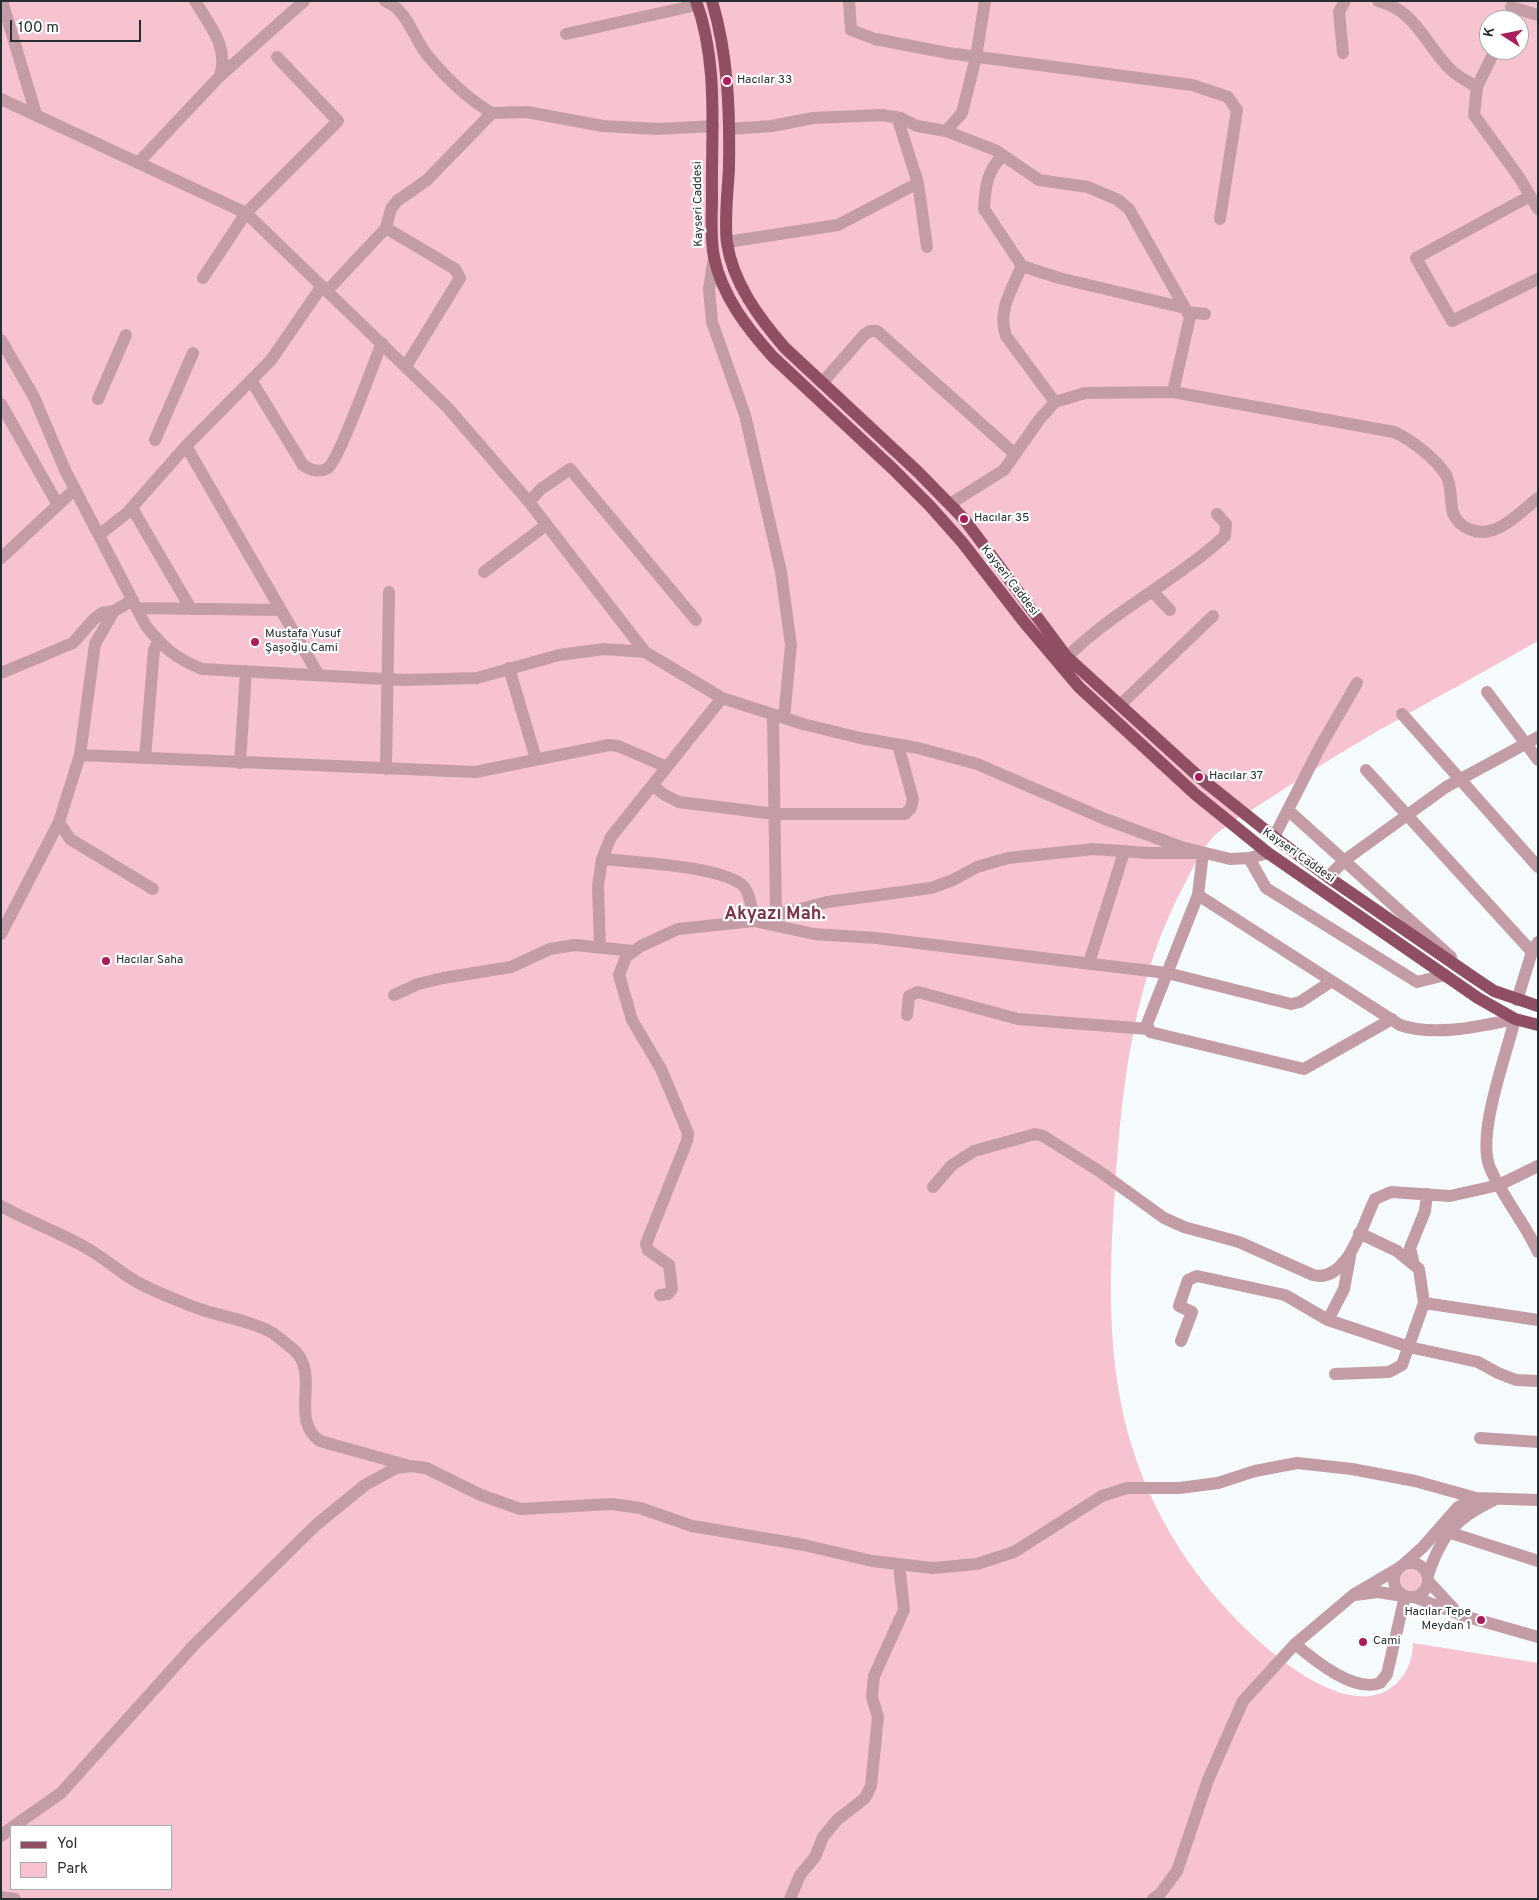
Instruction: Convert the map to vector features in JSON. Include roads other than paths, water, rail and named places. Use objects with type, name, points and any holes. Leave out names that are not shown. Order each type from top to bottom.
[{"type":"main road","name":"Kayseri Caddesi","points":[[712,1],[722,35],[730,130],[727,242],[739,282],[760,318],[785,348],[950,504],[1033,608],[1067,657],[1199,777],[1328,877],[1473,977],[1494,991],[1538,1006]]},
{"type":"main road","name":"Kayseri Caddesi","points":[[697,3],[704,24],[712,76],[714,257],[729,299],[755,337],[773,357],[930,506],[962,542],[1024,622],[1079,687],[1196,794],[1268,853],[1445,975],[1515,1019],[1538,1025]]},
{"type":"street","points":[[2,1],[36,114]]},
{"type":"street","points":[[195,1],[221,45],[223,66],[220,76]]},
{"type":"street","points":[[138,163],[220,76],[304,1]]},
{"type":"street","points":[[386,1],[401,12],[416,41],[456,87],[472,102],[492,113],[527,112],[603,126],[658,129],[713,126]]},
{"type":"street","points":[[849,1],[851,30],[875,38],[948,53],[1192,85],[1228,97],[1237,110],[1220,219]]},
{"type":"street","points":[[946,131],[962,113],[976,57],[985,1]]},
{"type":"street","points":[[1343,53],[1339,12],[1345,1]]},
{"type":"street","points":[[1378,1],[1400,11],[1413,22],[1451,70],[1477,88]]},
{"type":"street","points":[[566,34],[697,3]]},
{"type":"street","points":[[1511,4],[1538,15]]},
{"type":"street","points":[[203,278],[246,213],[338,121],[278,57]]},
{"type":"street","points":[[1490,60],[1477,88],[1474,115],[1538,209]]},
{"type":"street","points":[[1,99],[246,213],[448,408],[530,502],[645,652],[722,698],[851,736],[977,764],[1105,819],[1181,847],[1230,859],[1249,858],[1268,853]]},
{"type":"street","points":[[99,535],[132,508],[186,446],[271,360],[324,289],[386,228],[391,209],[397,201],[426,180],[492,113]]},
{"type":"street","points":[[730,130],[772,126],[813,118],[882,115],[897,118],[918,126],[946,131],[1003,155],[1039,180],[1088,187],[1118,200],[1129,209],[1190,317],[1173,392]]},
{"type":"street","points":[[897,118],[918,183],[927,247]]},
{"type":"street","points":[[1003,155],[994,164],[988,176],[984,209],[1022,266],[1059,278],[1205,314]]},
{"type":"street","points":[[727,242],[838,225],[918,183]]},
{"type":"street","points":[[1530,196],[1416,258],[1452,321],[1538,279]]},
{"type":"street","points":[[386,228],[455,268],[460,278],[406,366]]},
{"type":"street","points":[[714,257],[709,289],[712,322],[746,415],[781,572],[791,645],[779,716],[775,814],[776,916]]},
{"type":"street","points":[[1022,266],[1004,308],[1002,327],[1006,336],[1054,402]]},
{"type":"street","points":[[822,383],[864,335],[870,331],[877,331],[1015,454]]},
{"type":"street","points":[[98,399],[126,335]]},
{"type":"street","points":[[1,340],[34,397],[75,490],[146,626],[159,642],[182,661],[202,669],[386,679],[477,678],[509,668],[568,654],[604,650],[645,652]]},
{"type":"street","points":[[251,380],[303,465],[313,470],[323,470],[331,465],[345,438],[382,343]]},
{"type":"street","points":[[155,440],[193,354]]},
{"type":"street","points":[[950,504],[1004,470],[1038,420],[1054,402],[1086,393],[1173,392],[1394,432],[1412,440],[1447,476],[1455,518],[1460,524],[1474,531],[1494,530],[1505,525],[1538,498]]},
{"type":"street","points":[[1,404],[58,505]]},
{"type":"street","points":[[186,446],[318,674]]},
{"type":"street","points":[[530,502],[540,489],[570,469],[696,620]]},
{"type":"street","points":[[1,558],[75,490]]},
{"type":"street","points":[[132,508],[191,609]]},
{"type":"street","points":[[1067,657],[1091,633],[1207,552],[1225,536],[1226,524],[1217,514]]},
{"type":"street","points":[[484,572],[546,525]]},
{"type":"street","points":[[1152,591],[1170,610]]},
{"type":"street","points":[[386,769],[386,679],[389,592]]},
{"type":"street","points":[[1,673],[73,644],[94,619],[102,613],[114,612],[135,604],[191,609],[281,610]]},
{"type":"street","points":[[1,934],[59,822],[80,755],[95,644],[114,612]]},
{"type":"street","points":[[1120,705],[1213,616]]},
{"type":"street","points":[[144,758],[154,650],[159,642]]},
{"type":"street","points":[[509,668],[536,759]]},
{"type":"street","points":[[240,763],[246,671]]},
{"type":"street","points":[[1274,837],[1289,811],[1320,747],[1357,683]]},
{"type":"street","points":[[1487,692],[1538,760]]},
{"type":"street","points":[[600,946],[598,886],[602,858],[611,837],[722,698]]},
{"type":"street","points":[[1402,714],[1538,867]]},
{"type":"street","points":[[1328,877],[1345,860],[1406,814],[1461,779],[1538,737]]},
{"type":"street","points":[[80,755],[475,772],[609,745],[618,746],[667,767]]},
{"type":"street","points":[[653,786],[679,802],[775,814],[905,814],[911,808],[913,799],[898,745]]},
{"type":"street","points":[[1366,770],[1535,953],[1517,1000]]},
{"type":"street","points":[[1289,811],[1473,977]]},
{"type":"street","points":[[59,822],[70,839],[153,889]]},
{"type":"street","points":[[660,1295],[668,1294],[672,1289],[669,1265],[648,1250],[646,1244],[688,1137],[661,1069],[632,1020],[619,975],[622,966],[633,951],[678,929],[754,921],[826,902],[931,888],[953,880],[977,867],[1008,858],[1094,849],[1124,852],[1203,852]]},
{"type":"street","points":[[1089,963],[1124,852]]},
{"type":"street","points":[[1148,1029],[1148,1024],[1198,895],[1203,852]]},
{"type":"street","points":[[602,858],[705,871],[731,878],[738,882],[748,895],[754,921]]},
{"type":"street","points":[[1249,858],[1266,888],[1417,982],[1445,975]]},
{"type":"street","points":[[1198,895],[1392,1020],[1410,1028],[1463,1029],[1515,1019],[1486,1129],[1485,1148],[1490,1167],[1499,1185],[1537,1246]]},
{"type":"street","points":[[754,921],[814,934],[876,938],[1168,973],[1291,1004],[1300,1002],[1332,981]]},
{"type":"street","points":[[394,995],[418,984],[443,978],[511,967],[550,949],[575,945],[600,946],[633,951]]},
{"type":"street","points":[[907,1015],[909,996],[918,992],[1018,1019],[1148,1029],[1155,1035],[1304,1069],[1392,1020]]},
{"type":"street","points":[[933,1187],[952,1165],[974,1151],[1035,1134],[1043,1136],[1099,1171],[1164,1218],[1184,1227],[1239,1242],[1318,1276],[1330,1274],[1350,1255]]},
{"type":"street","points":[[1328,1320],[1344,1289],[1350,1255],[1375,1199],[1382,1194],[1390,1192],[1450,1196],[1499,1185],[1538,1166]]},
{"type":"street","points":[[1414,1265],[1410,1248],[1425,1212],[1427,1194]]},
{"type":"street","points":[[1,1206],[25,1220],[84,1246],[138,1282],[192,1307],[269,1331],[300,1356],[304,1364],[306,1373],[306,1425],[314,1437],[320,1441],[441,1473],[481,1495],[520,1509],[612,1504],[640,1508],[692,1526],[899,1564],[933,1568],[977,1564],[1014,1552],[1102,1496],[1127,1488],[1180,1488],[1218,1483],[1255,1471],[1297,1463],[1370,1472],[1415,1481],[1476,1498],[1538,1500]]},
{"type":"street","points":[[1335,1374],[1394,1371],[1402,1365],[1424,1303],[1419,1269],[1398,1251],[1359,1233]]},
{"type":"street","points":[[1181,1341],[1192,1312],[1179,1306],[1188,1280],[1194,1276],[1285,1295],[1328,1320],[1409,1346],[1478,1362],[1516,1380],[1538,1381]]},
{"type":"street","points":[[1424,1303],[1538,1320]]},
{"type":"street","points":[[1480,1438],[1538,1442]]},
{"type":"street","points":[[16,1825],[61,1793],[194,1645],[316,1525],[365,1485],[396,1468],[411,1466]]},
{"type":"street","points":[[1407,1596],[1394,1583],[1396,1572],[1423,1547],[1458,1507],[1476,1498]]},
{"type":"street","points":[[1407,1596],[1424,1592],[1437,1548],[1448,1532],[1471,1511],[1494,1500]]},
{"type":"street","points":[[1448,1532],[1538,1561]]},
{"type":"street","points":[[1153,1899],[1160,1894],[1177,1871],[1208,1780],[1243,1701],[1295,1644],[1353,1595],[1401,1566],[1415,1563],[1421,1566],[1449,1606],[1464,1616]]},
{"type":"street","points":[[790,1899],[800,1875],[815,1857],[823,1836],[837,1820],[865,1798],[871,1786],[878,1717],[872,1697],[874,1676],[904,1610],[899,1564]]},
{"type":"street","points":[[1353,1595],[1378,1592],[1407,1596],[1464,1616],[1538,1636]]},
{"type":"street","points":[[1295,1644],[1326,1670],[1363,1684],[1380,1683],[1387,1674],[1407,1596]]},
{"type":"street","points":[[1,1897],[15,1899]]},
{"type":"place","name":"Hacılar 33","points":[[727,81]]},
{"type":"place","name":"Hacılar 35","points":[[964,519]]},
{"type":"place","name":"Mustafa Yusuf Şaşoğlu Cami","points":[[255,642]]},
{"type":"place","name":"Hacılar 37","points":[[1199,777]]},
{"type":"place","name":"Hacılar Saha","points":[[106,961]]},
{"type":"place","name":"Hacılar Tepe Meydan 1","points":[[1481,1620]]},
{"type":"place","name":"Cami","points":[[1363,1642]]},
{"type":"district","name":"Akyazı Mah.","points":[[775,915]]}]
